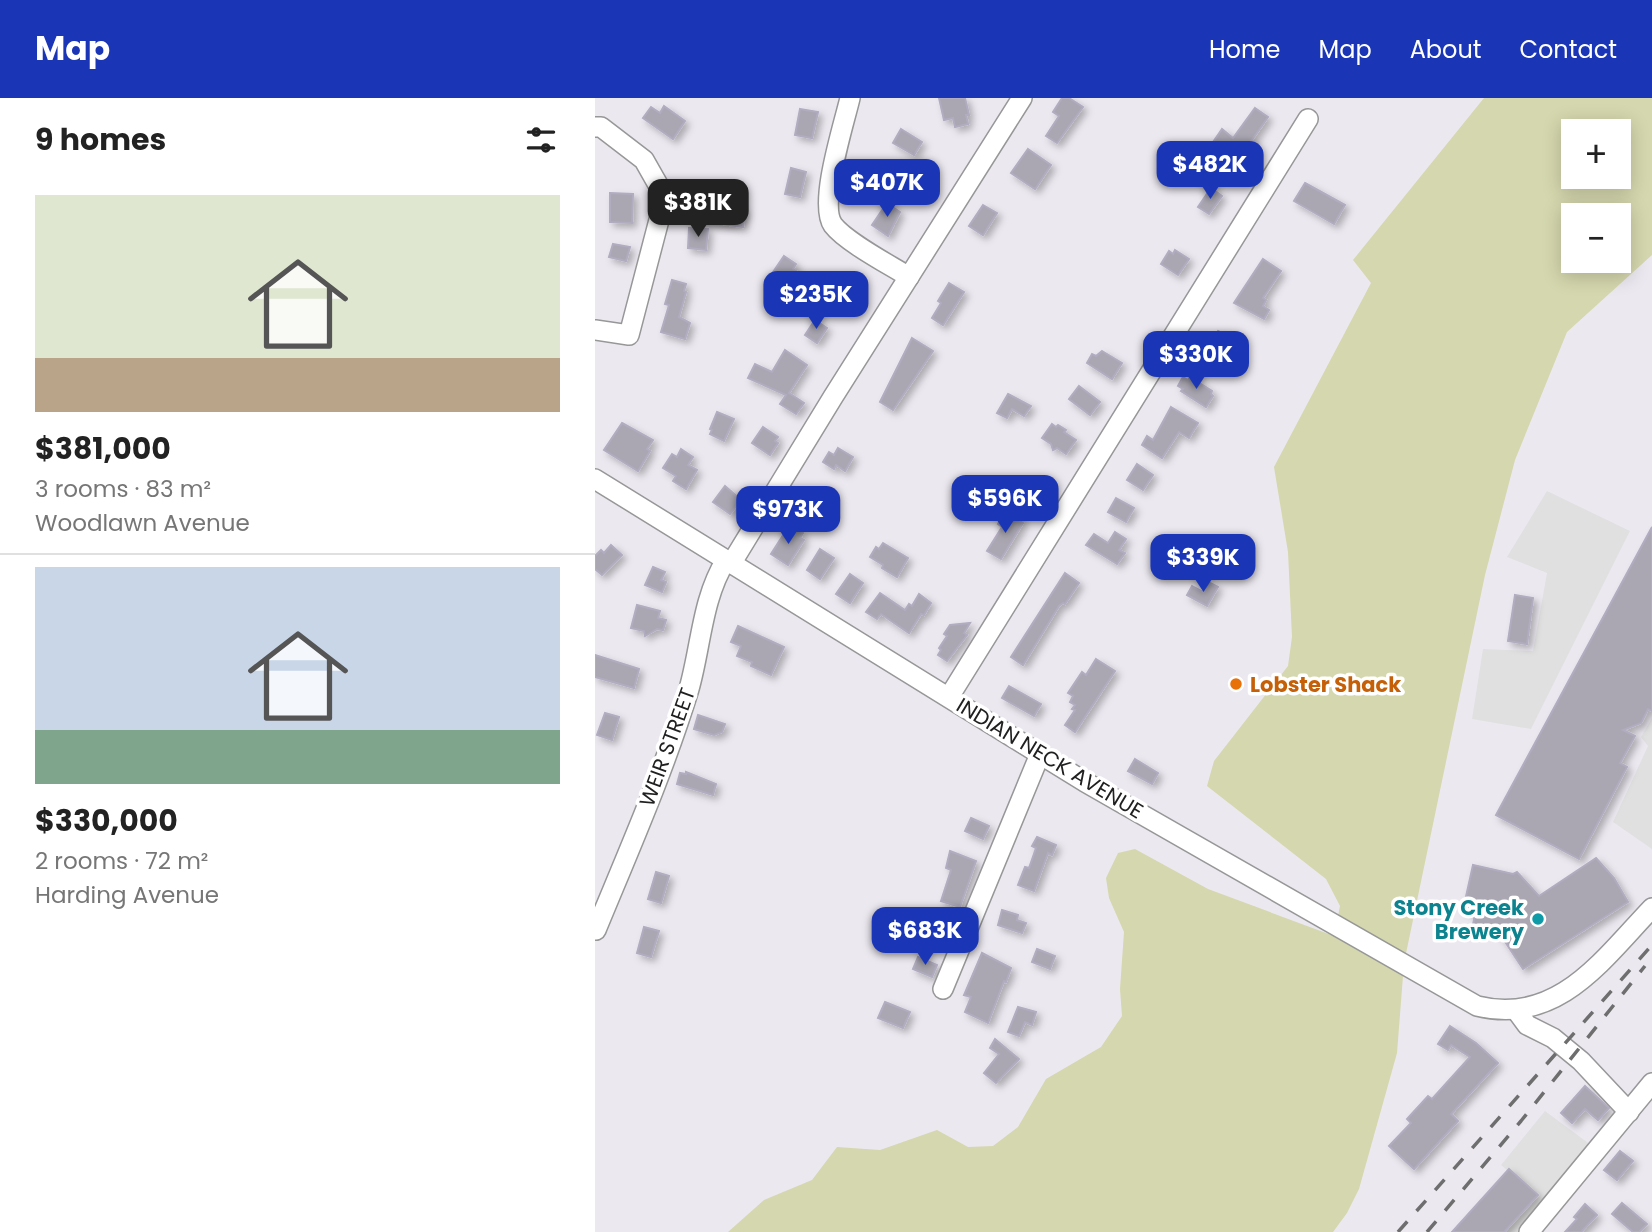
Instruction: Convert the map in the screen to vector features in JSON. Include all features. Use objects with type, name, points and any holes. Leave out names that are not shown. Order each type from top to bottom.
[{"type":"street","points":[[850,98],[830,178],[829,216],[832,224],[844,236],[909,277]]},
{"type":"street","name":"WEIR STREET","points":[[596,930],[672,741],[695,665],[714,582],[1022,98]]},
{"type":"street","points":[[949,697],[1308,119]]},
{"type":"street","points":[[595,127],[601,127],[644,160],[665,197],[629,335],[595,330]]},
{"type":"street","name":"INDIAN NECK AVENUE","points":[[595,479],[1040,754],[1477,1006],[1504,1011],[1516,1010],[1545,1003],[1572,988],[1652,908]]},
{"type":"street","points":[[943,989],[1040,754]]},
{"type":"street","points":[[1516,1010],[1527,1025],[1553,1038],[1581,1061],[1629,1112]]},
{"type":"street","points":[[1533,1231],[1652,1083]]},
{"type":"shaded area","points":[[1484,98],[1652,98],[1652,255],[1567,332],[1515,460],[1485,575],[1404,963],[1397,1053],[1359,1189],[1347,1213],[1333,1232],[728,1232],[764,1200],[812,1180],[837,1147],[880,1150],[937,1130],[968,1147],[993,1146],[1018,1127],[1046,1079],[1101,1047],[1122,1016],[1120,989],[1124,932],[1109,898],[1106,878],[1118,853],[1135,849],[1208,889],[1334,936],[1340,906],[1326,879],[1207,786],[1214,761],[1288,666],[1292,637],[1288,552],[1274,467],[1371,283],[1353,260]]},
{"type":"shaded area","points":[[1547,491],[1630,531],[1531,729],[1472,719],[1483,649],[1533,651],[1547,573],[1507,557]]},
{"type":"shaded area","points":[[1652,718],[1652,849],[1613,822],[1648,746],[1641,737]]},
{"type":"shaded area","points":[[1545,1111],[1591,1145],[1521,1232],[1504,1232],[1538,1196],[1501,1165]]},
{"type":"building","points":[[939,98],[965,98],[968,124],[955,127],[953,118],[944,120]]},
{"type":"building","points":[[1062,98],[1069,98],[1083,107],[1057,143],[1046,136],[1059,116],[1053,112]]},
{"type":"building","points":[[664,106],[685,121],[673,139],[643,118],[651,107],[660,113]]},
{"type":"building","points":[[1255,108],[1268,117],[1245,150],[1245,154],[1250,157],[1243,169],[1219,155],[1203,179],[1192,173],[1222,129],[1233,138]]},
{"type":"building","points":[[800,109],[818,112],[812,138],[795,135]]},
{"type":"building","points":[[901,129],[922,142],[914,155],[893,143]]},
{"type":"building","points":[[1028,149],[1051,165],[1035,189],[1011,173]]},
{"type":"building","points":[[887,163],[901,170],[893,187],[879,181]]},
{"type":"building","points":[[791,168],[806,172],[800,197],[785,194]]},
{"type":"building","points":[[1305,183],[1345,205],[1334,224],[1294,201]]},
{"type":"building","points":[[705,184],[719,184],[720,207],[745,210],[743,227],[702,221],[701,201],[706,200]]},
{"type":"building","points":[[1211,188],[1222,196],[1209,214],[1198,207]]},
{"type":"building","points":[[610,193],[633,194],[632,223],[610,222]]},
{"type":"building","points":[[887,203],[900,212],[888,236],[872,225]]},
{"type":"building","points":[[983,205],[997,213],[983,235],[969,226]]},
{"type":"building","points":[[689,228],[708,229],[706,250],[688,248]]},
{"type":"building","points":[[613,244],[630,247],[626,261],[609,257]]},
{"type":"building","points":[[1175,250],[1189,259],[1178,275],[1161,264],[1169,251],[1173,254]]},
{"type":"building","points":[[784,256],[796,264],[793,269],[802,275],[788,296],[767,281]]},
{"type":"building","points":[[1263,259],[1281,271],[1263,298],[1266,300],[1263,306],[1269,310],[1264,319],[1234,303]]},
{"type":"building","points":[[672,280],[686,284],[679,317],[690,323],[685,339],[661,332],[669,305],[665,304]]},
{"type":"building","points":[[949,283],[964,292],[943,325],[932,318]]},
{"type":"building","points":[[815,320],[827,328],[817,343],[805,335]]},
{"type":"building","points":[[1218,331],[1231,338],[1220,357],[1207,350]]},
{"type":"building","points":[[912,338],[933,351],[893,410],[880,402]]},
{"type":"building","points":[[785,350],[807,365],[789,393],[804,403],[796,414],[780,404],[786,395],[748,378],[755,364],[772,372]]},
{"type":"building","points":[[1102,351],[1122,363],[1112,379],[1087,363],[1092,354],[1096,356]]},
{"type":"building","points":[[1183,377],[1188,380],[1190,377],[1212,391],[1213,396],[1206,407],[1181,391],[1183,389],[1178,386]]},
{"type":"building","points":[[1079,386],[1100,402],[1090,415],[1069,399]]},
{"type":"building","points":[[1008,394],[1031,406],[1024,416],[1012,409],[1007,418],[997,413]]},
{"type":"building","points":[[1171,407],[1198,423],[1189,438],[1179,432],[1162,458],[1142,445],[1147,436],[1153,440]]},
{"type":"building","points":[[717,412],[734,419],[724,441],[710,434]]},
{"type":"building","points":[[622,423],[653,440],[638,471],[604,450]]},
{"type":"building","points":[[1052,424],[1066,430],[1064,432],[1076,440],[1066,454],[1057,448],[1053,450],[1051,444],[1042,438]]},
{"type":"building","points":[[763,427],[778,437],[775,441],[778,443],[770,455],[752,443]]},
{"type":"building","points":[[838,448],[853,457],[845,471],[836,465],[834,469],[823,462],[829,452],[834,455]]},
{"type":"building","points":[[681,449],[693,457],[688,465],[697,470],[686,489],[673,481],[676,476],[663,468],[672,454],[677,457]]},
{"type":"building","points":[[1137,464],[1153,475],[1143,490],[1127,480]]},
{"type":"building","points":[[1028,484],[1045,495],[1038,506],[1021,494]]},
{"type":"building","points":[[725,486],[741,500],[730,514],[713,502]]},
{"type":"building","points":[[1116,498],[1134,508],[1126,522],[1108,512]]},
{"type":"building","points":[[1013,513],[1022,518],[1020,521],[1023,523],[1001,559],[987,551],[1002,527],[998,524],[1004,514],[1010,518]]},
{"type":"building","points":[[794,527],[803,533],[800,538],[804,540],[788,565],[771,554],[787,529],[791,531]]},
{"type":"building","points":[[1652,527],[1652,711],[1648,709],[1641,723],[1623,730],[1635,736],[1620,763],[1627,767],[1579,859],[1496,815]]},
{"type":"building","points":[[1115,532],[1126,539],[1119,550],[1125,553],[1117,564],[1086,545],[1094,534],[1108,543]]},
{"type":"building","points":[[883,543],[908,558],[897,577],[870,557],[876,547],[879,549]]},
{"type":"building","points":[[611,545],[622,555],[602,575],[595,569],[595,556],[601,550],[604,553]]},
{"type":"building","points":[[820,549],[834,558],[820,579],[807,570]]},
{"type":"building","points":[[653,567],[665,572],[661,580],[666,582],[662,592],[645,585]]},
{"type":"building","points":[[1065,573],[1079,583],[1065,604],[1059,606],[1023,665],[1011,657]]},
{"type":"building","points":[[850,574],[863,583],[850,603],[836,594]]},
{"type":"building","points":[[1208,582],[1218,587],[1207,606],[1187,595],[1192,586],[1203,592]]},
{"type":"building","points":[[880,593],[905,610],[909,604],[912,606],[919,594],[931,603],[909,633],[881,614],[877,619],[866,612]]},
{"type":"building","points":[[1515,595],[1533,598],[1527,644],[1508,641]]},
{"type":"building","points":[[637,605],[660,611],[658,618],[666,620],[663,630],[657,629],[645,636],[644,631],[631,628]]},
{"type":"building","points":[[970,623],[964,633],[967,635],[947,661],[938,655],[947,636],[944,634],[950,625]]},
{"type":"building","points":[[738,626],[784,647],[771,675],[737,656],[741,646],[731,642]]},
{"type":"building","points":[[595,655],[639,669],[634,688],[595,677]]},
{"type":"building","points":[[1096,659],[1115,671],[1075,732],[1065,725],[1075,710],[1072,709],[1075,705],[1070,702],[1073,696],[1068,693],[1082,672],[1086,675]]},
{"type":"building","points":[[1009,686],[1041,704],[1034,716],[1002,698]]},
{"type":"building","points":[[605,713],[619,717],[612,740],[597,735]]},
{"type":"building","points":[[698,715],[725,724],[722,732],[714,735],[694,729]]},
{"type":"building","points":[[1135,759],[1158,773],[1152,784],[1128,771]]},
{"type":"building","points":[[686,772],[716,784],[713,795],[677,784],[680,773]]},
{"type":"building","points":[[971,818],[989,826],[983,839],[965,831]]},
{"type":"building","points":[[1037,837],[1056,845],[1052,855],[1048,853],[1034,891],[1018,885],[1025,867],[1029,868],[1036,848],[1032,846]]},
{"type":"building","points":[[950,851],[976,861],[960,907],[941,901],[951,870],[946,868]]},
{"type":"building","name":"Stony Creek Brewery","points":[[1596,858],[1614,878],[1628,902],[1523,969],[1498,931],[1473,925],[1475,913],[1463,910],[1473,865],[1513,874],[1517,872],[1539,896]]},
{"type":"building","points":[[656,872],[669,876],[661,903],[648,899]]},
{"type":"building","points":[[1002,910],[1018,915],[1017,920],[1026,923],[1022,933],[998,925]]},
{"type":"building","points":[[644,927],[659,931],[651,957],[637,953]]},
{"type":"building","points":[[1037,949],[1055,956],[1050,969],[1032,962]]},
{"type":"building","points":[[982,953],[1011,968],[988,1023],[965,1012],[971,997],[964,995]]},
{"type":"building","points":[[918,957],[937,965],[932,977],[913,969]]},
{"type":"building","points":[[885,1002],[910,1012],[903,1028],[878,1018]]},
{"type":"building","points":[[1018,1007],[1036,1012],[1032,1025],[1025,1022],[1019,1036],[1008,1032]]},
{"type":"building","points":[[1450,1026],[1476,1043],[1498,1063],[1451,1114],[1458,1121],[1414,1169],[1389,1146],[1411,1123],[1407,1119],[1428,1096],[1432,1099],[1470,1057],[1451,1045],[1448,1050],[1438,1044]]},
{"type":"building","points":[[995,1039],[1019,1059],[996,1083],[984,1073],[999,1054],[990,1048]]},
{"type":"building","points":[[1585,1086],[1609,1108],[1598,1120],[1585,1109],[1572,1123],[1561,1113]]},
{"type":"building","points":[[1620,1151],[1633,1161],[1617,1180],[1604,1170]]},
{"type":"building","points":[[1509,1169],[1538,1195],[1504,1232],[1452,1232]]},
{"type":"building","points":[[1622,1203],[1647,1224],[1639,1232],[1633,1232],[1612,1214]]},
{"type":"building","points":[[1585,1204],[1597,1215],[1581,1232],[1565,1232],[1577,1219],[1574,1217]]},
{"type":"railway","points":[[1398,1232],[1652,945]]},
{"type":"railway","points":[[1427,1232],[1521,1121],[1645,966]]},
{"type":"place","name":"Lobster Shack","points":[[1236,684]]},
{"type":"place","name":"Stony Creek Brewery","points":[[1538,919]]}]
